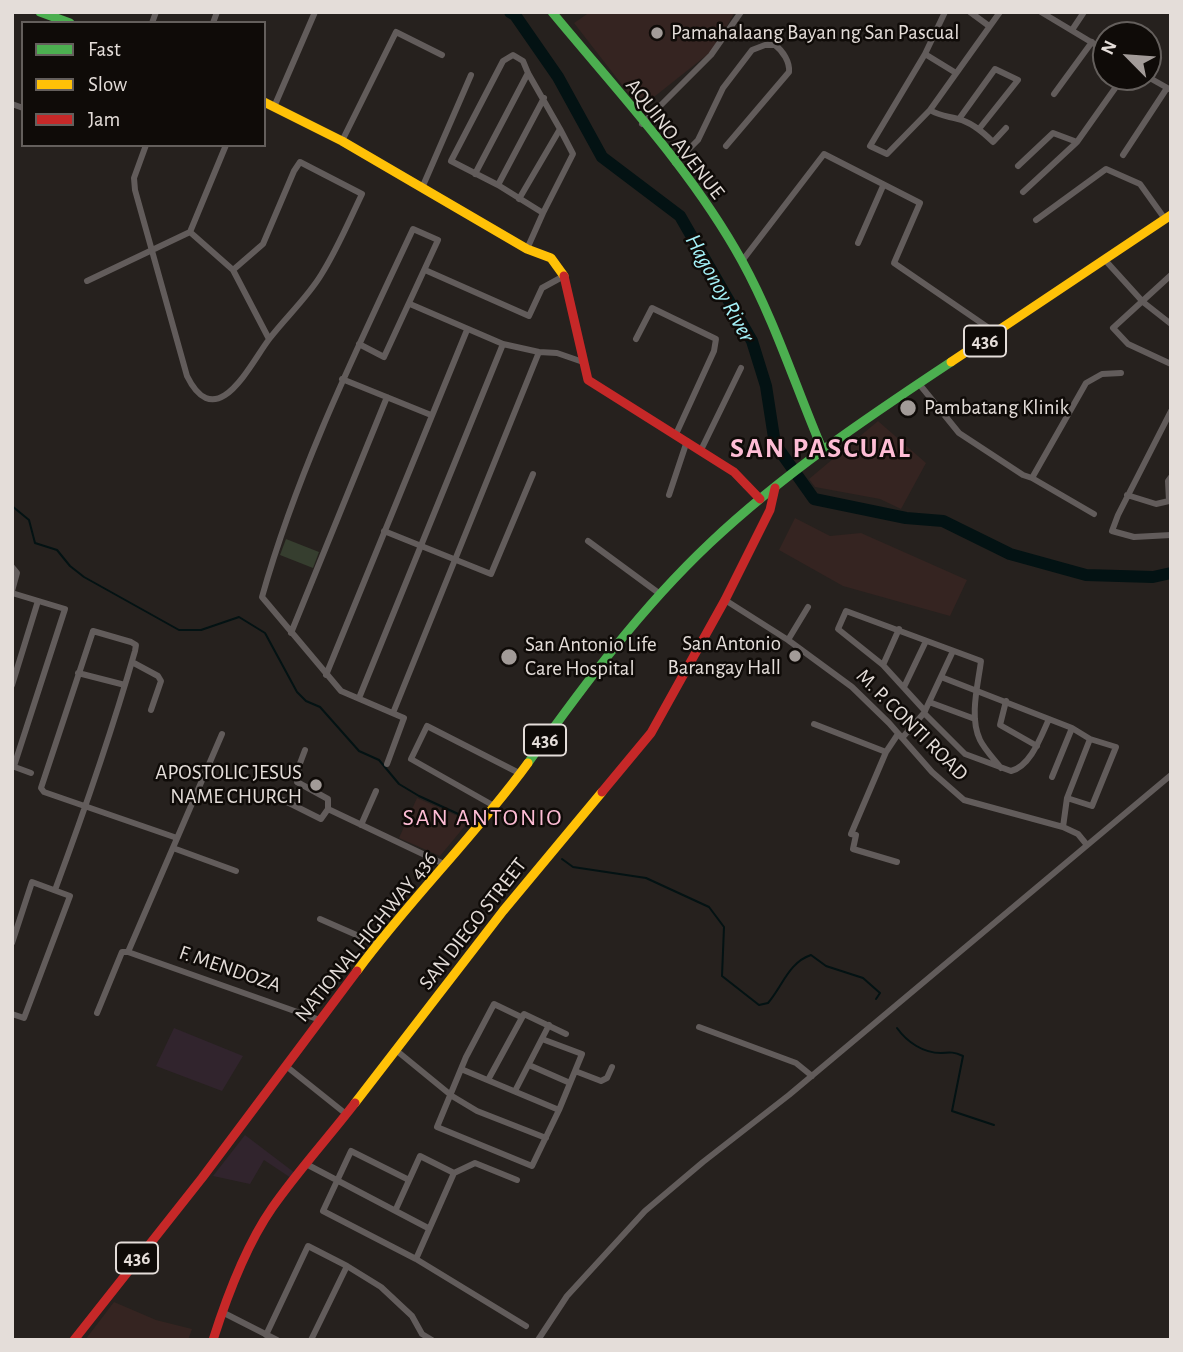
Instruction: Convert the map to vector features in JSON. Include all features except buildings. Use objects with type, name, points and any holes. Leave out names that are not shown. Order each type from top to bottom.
[{"type":"main road","points":[[40,12],[65,21]]},
{"type":"main road","name":"AQUINO AVENUE","points":[[552,12],[698,190],[741,261],[774,328],[823,451]]},
{"type":"main road","points":[[266,103],[342,141],[527,249],[551,258],[564,276],[587,380],[734,472],[760,499]]},
{"type":"main road","name":"NATIONAL HIGHWAY 436","points":[[74,1340],[202,1178],[377,944],[496,807],[578,693],[660,594],[710,543],[760,499],[823,451],[888,404],[1168,217]]},
{"type":"main road","name":"SAN DIEGO STREET","points":[[213,1340],[249,1250],[271,1209],[397,1051],[503,911],[651,733],[725,600],[771,510],[775,488]]},
{"type":"street","points":[[274,107],[315,12]]},
{"type":"street","points":[[642,124],[711,55],[741,12]]},
{"type":"street","points":[[945,12],[925,54],[870,146],[887,154],[930,110],[1000,12]]},
{"type":"street","points":[[970,12],[989,26]]},
{"type":"street","points":[[1041,12],[1092,42],[1054,93]]},
{"type":"street","points":[[1072,30],[1083,12]]},
{"type":"street","points":[[342,141],[396,32],[442,55]]},
{"type":"street","points":[[675,163],[698,140],[723,88],[752,50],[775,44],[782,50],[790,68],[789,72],[726,146]]},
{"type":"street","points":[[925,54],[956,73]]},
{"type":"street","points":[[451,161],[503,61],[513,55],[523,61],[573,154],[527,249]]},
{"type":"street","points":[[959,119],[995,69],[1018,80],[979,129]]},
{"type":"street","points":[[475,174],[528,74]]},
{"type":"street","points":[[422,188],[471,75]]},
{"type":"street","points":[[1123,155],[1169,89]]},
{"type":"street","points":[[1023,192],[1077,142],[1114,91]]},
{"type":"street","points":[[498,185],[544,98]]},
{"type":"street","points":[[930,110],[943,118],[959,119],[979,129],[993,142],[1006,128]]},
{"type":"street","points":[[519,198],[560,129]]},
{"type":"street","points":[[1018,166],[1053,133],[1077,142]]},
{"type":"street","points":[[145,147],[134,178],[135,190],[187,376],[202,397],[213,398],[227,394],[237,387],[269,339],[320,276],[362,194],[300,162],[263,244],[233,270]]},
{"type":"street","points":[[87,281],[190,232],[225,147]]},
{"type":"street","points":[[439,152],[543,214]]},
{"type":"street","points":[[741,261],[824,154],[920,203],[894,263],[996,333]]},
{"type":"street","points":[[1036,220],[1106,169],[1140,184],[1168,217]]},
{"type":"street","points":[[858,243],[883,186]]},
{"type":"street","points":[[359,344],[384,356],[438,240],[413,229],[342,379],[277,545],[262,597],[341,691],[404,718],[387,764]]},
{"type":"street","points":[[190,232],[233,270],[269,339]]},
{"type":"street","points":[[1105,260],[1143,302],[1171,324]]},
{"type":"street","points":[[425,270],[529,316],[542,288],[564,276]]},
{"type":"street","points":[[1171,275],[1113,328],[1128,344],[1171,364]]},
{"type":"street","points":[[410,304],[503,344],[556,353],[583,362]]},
{"type":"street","points":[[636,339],[652,308],[716,339],[714,351],[676,434]]},
{"type":"street","points":[[326,675],[467,330]]},
{"type":"street","points":[[359,698],[503,344]]},
{"type":"street","points":[[393,713],[539,352]]},
{"type":"street","points":[[701,450],[741,368]]},
{"type":"street","points":[[1032,478],[1086,383],[1102,374],[1121,373]]},
{"type":"street","points":[[342,379],[431,415]]},
{"type":"street","points":[[920,385],[959,433],[1023,475],[1094,514]]},
{"type":"street","points":[[290,633],[387,397]]},
{"type":"street","points":[[1171,411],[1127,495],[1112,531],[1134,537],[1171,535]]},
{"type":"street","points":[[669,495],[687,441]]},
{"type":"street","points":[[384,531],[491,574],[533,474]]},
{"type":"street","points":[[1127,495],[1156,504],[1169,501],[1168,481],[1171,477]]},
{"type":"street","points":[[588,541],[660,594]]},
{"type":"street","points":[[12,567],[17,573],[12,592],[65,609],[13,766],[32,773]]},
{"type":"street","name":"M. P. CONTI ROAD","points":[[725,600],[788,640],[852,687],[932,772],[964,800],[1063,827],[1078,834],[1087,845]]},
{"type":"street","points":[[12,685],[38,601]]},
{"type":"street","points":[[788,640],[808,607]]},
{"type":"street","points":[[1001,768],[981,743],[975,719],[981,661],[846,611],[838,629],[883,665],[965,754],[1001,768],[1016,770],[1037,746],[1049,719]]},
{"type":"street","points":[[883,665],[899,629]]},
{"type":"street","points":[[55,890],[84,806],[125,685],[135,651],[134,644],[93,631],[41,788],[44,792],[84,806],[177,838]]},
{"type":"street","points":[[904,687],[926,641]]},
{"type":"street","points":[[897,862],[853,849],[856,835],[851,834],[886,752],[925,712],[953,651]]},
{"type":"street","points":[[132,662],[162,681],[151,710]]},
{"type":"street","points":[[78,673],[125,685]]},
{"type":"street","points":[[941,677],[1072,728],[1090,739],[1116,747],[1091,806],[1067,798]]},
{"type":"street","points":[[1006,701],[1000,725],[1037,746]]},
{"type":"street","points":[[929,702],[975,719]]},
{"type":"street","points":[[814,724],[886,752]]},
{"type":"street","points":[[496,807],[411,759],[427,726],[521,774]]},
{"type":"street","points":[[1052,777],[1072,728]]},
{"type":"street","points":[[97,1013],[122,952],[128,952],[222,734]]},
{"type":"street","points":[[1063,827],[1067,798],[1090,739]]},
{"type":"street","points":[[283,800],[321,819],[328,809],[328,799],[297,782],[305,750]]},
{"type":"street","points":[[538,1340],[567,1296],[645,1211],[812,1076],[1171,775]]},
{"type":"street","points":[[361,825],[376,791]]},
{"type":"street","points":[[328,809],[447,865]]},
{"type":"street","points":[[173,848],[236,871]]},
{"type":"street","points":[[12,943],[32,882],[70,896],[24,1018],[12,1014]]},
{"type":"street","points":[[320,919],[377,944]]},
{"type":"street","name":"F. MENDOZA","points":[[128,952],[320,1020]]},
{"type":"street","points":[[521,1017],[494,1004],[461,1069],[437,1127],[532,1166],[582,1054],[542,1039]]},
{"type":"street","points":[[488,1080],[521,1017],[527,1013],[566,1034]]},
{"type":"street","points":[[515,1091],[550,1025]]},
{"type":"street","points":[[699,1027],[796,1063],[812,1076]]},
{"type":"street","points":[[397,1051],[452,1096],[477,1111],[545,1138]]},
{"type":"street","points":[[529,1065],[570,1083]]},
{"type":"street","points":[[286,1066],[346,1114]]},
{"type":"street","points":[[575,1071],[601,1082],[607,1079],[612,1067]]},
{"type":"street","points":[[461,1069],[559,1110]]},
{"type":"street","points":[[409,1180],[351,1151],[323,1211],[416,1259],[526,1326]]},
{"type":"street","points":[[396,1209],[420,1156],[454,1173]]},
{"type":"street","points":[[416,1259],[454,1173],[475,1163],[517,1181]]},
{"type":"street","points":[[308,1165],[428,1228]]},
{"type":"street","points":[[266,1335],[307,1246],[381,1287],[412,1316],[422,1334],[432,1340]]},
{"type":"street","points":[[311,1340],[347,1266]]},
{"type":"street","points":[[222,1312],[277,1340]]},
{"type":"shaded area","points":[[590,12],[735,12],[712,51],[640,108],[574,23]]},
{"type":"shaded area","points":[[878,421],[926,463],[901,509],[880,499],[815,487],[809,479]]},
{"type":"shaded area","points":[[795,518],[830,536],[861,533],[967,580],[950,616],[843,586],[779,550]]},
{"type":"shaded area","points":[[417,798],[469,821],[440,856],[399,838]]},
{"type":"shaded area","points":[[174,1028],[243,1056],[222,1091],[156,1066]]},
{"type":"shaded area","points":[[245,1135],[295,1173],[291,1178],[264,1160],[250,1184],[213,1176]]},
{"type":"shaded area","points":[[114,1302],[156,1320],[192,1329],[188,1340],[85,1340]]},
{"type":"green space","points":[[286,539],[319,552],[313,568],[280,555]]},
{"type":"waterway","name":"Hagonoy River","points":[[510,12],[515,15],[558,77],[602,157],[680,216],[752,341],[766,386],[775,444],[814,499],[906,518],[943,521],[1010,554],[1086,575],[1153,577],[1171,573]]},
{"type":"waterway","points":[[12,506],[29,520],[35,543],[57,550],[70,566],[84,577],[179,630],[201,630],[239,617],[265,633],[297,692],[306,701],[320,707],[359,751],[379,760],[399,784],[467,818]]},
{"type":"waterway","points":[[562,859],[573,867],[646,878],[709,907],[724,927],[722,976],[759,1005],[768,1003],[791,969],[803,958],[811,955],[826,966],[863,978],[880,993],[876,999]]},
{"type":"waterway","points":[[897,1028],[922,1049],[963,1056],[952,1111],[994,1125]]},
{"type":"traffic: fast","points":[[40,12],[65,21]]},
{"type":"traffic: fast","points":[[552,12],[653,132],[722,227],[765,307],[823,451]]},
{"type":"traffic: fast","points":[[528,763],[636,621],[710,543],[796,470],[951,362]]},
{"type":"traffic: slow","points":[[266,103],[342,141],[527,249],[551,258],[564,276]]},
{"type":"traffic: slow","points":[[951,362],[1171,215]]},
{"type":"traffic: slow","points":[[357,971],[528,763]]},
{"type":"traffic: slow","points":[[355,1103],[503,911],[602,792]]},
{"type":"traffic: jam","points":[[564,276],[588,380],[734,472],[760,499]]},
{"type":"traffic: jam","points":[[602,792],[651,733],[725,600],[770,510],[775,488]]},
{"type":"traffic: jam","points":[[74,1340],[202,1178],[357,971]]},
{"type":"traffic: jam","points":[[213,1340],[238,1272],[262,1223],[355,1103]]},
{"type":"place","name":"Pamahalaang Bayan ng San Pascual","points":[[657,33]]},
{"type":"place","name":"Pambatang Klinik","points":[[908,408]]},
{"type":"place","name":"San Antonio Barangay Hall","points":[[795,656]]},
{"type":"place","name":"San Antonio Life Care Hospital","points":[[509,657]]},
{"type":"place","name":"APOSTOLIC JESUS NAME CHURCH","points":[[316,785]]},
{"type":"district","name":"SAN PASCUAL","points":[[821,449]]},
{"type":"district","name":"SAN ANTONIO","points":[[483,818]]}]
